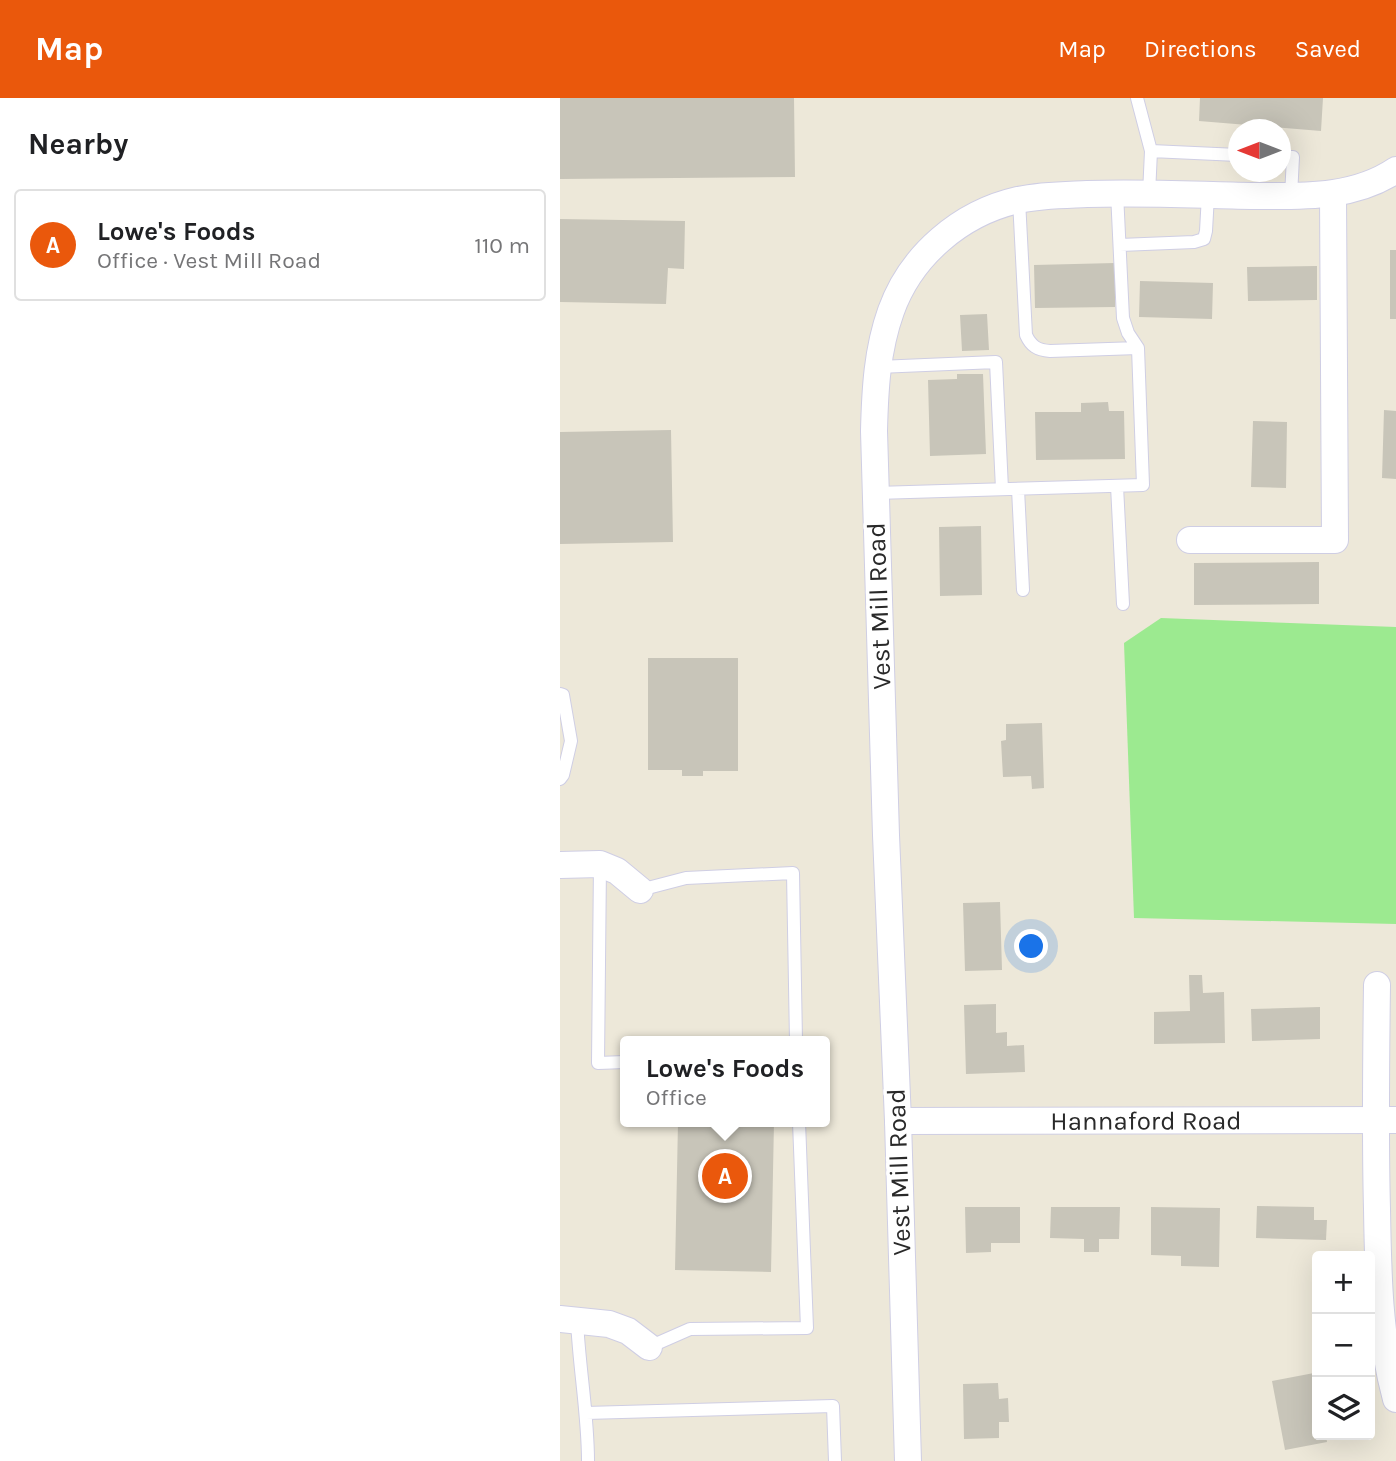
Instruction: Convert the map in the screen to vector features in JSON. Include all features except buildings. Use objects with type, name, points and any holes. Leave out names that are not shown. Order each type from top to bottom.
[{"type":"street","name":"Vest Mill Road","points":[[908,1461],[874,432],[878,367],[882,341],[892,308],[905,281],[933,245],[957,227],[987,211],[1019,200],[1060,194],[1333,194],[1368,185],[1396,170]]},
{"type":"street","points":[[1190,540],[1335,540],[1333,194]]},
{"type":"street","points":[[560,864],[600,864],[617,871],[640,890]]},
{"type":"street","points":[[1377,985],[1385,1120],[1378,1267],[1382,1325],[1396,1399]]},
{"type":"street","name":"Hannaford Road","points":[[898,1121],[1385,1120]]},
{"type":"street","points":[[569,1320],[609,1324],[628,1331],[649,1347]]},
{"type":"lane","points":[[1137,98],[1151,151],[1149,194]]},
{"type":"lane","points":[[1151,151],[1228,155]]},
{"type":"lane","points":[[1291,157],[1291,196]]},
{"type":"lane","points":[[876,493],[1143,485],[1138,348],[1128,333],[1123,318],[1117,193]]},
{"type":"lane","points":[[1120,245],[1194,242],[1204,239],[1208,195]]},
{"type":"lane","points":[[1019,200],[1026,335],[1030,344],[1040,350],[1050,351],[1138,348]]},
{"type":"lane","points":[[878,367],[996,362],[1002,489]]},
{"type":"lane","points":[[1117,486],[1123,604]]},
{"type":"lane","points":[[1018,488],[1023,590]]},
{"type":"lane","points":[[560,694],[563,695],[571,741],[560,779]]},
{"type":"lane","points":[[600,864],[598,1063],[620,1062]]},
{"type":"lane","points":[[640,890],[686,878],[793,873],[796,1036]]},
{"type":"lane","points":[[649,1347],[690,1329],[807,1328],[799,1127]]},
{"type":"lane","points":[[569,1320],[578,1348],[586,1413],[588,1461]]},
{"type":"lane","points":[[586,1413],[833,1406],[835,1461]]},
{"type":"green space","points":[[1161,618],[1396,627],[1396,924],[1134,918],[1124,643]]},
{"type":"place","name":"Lowe's Foods","points":[[725,1176]]}]
